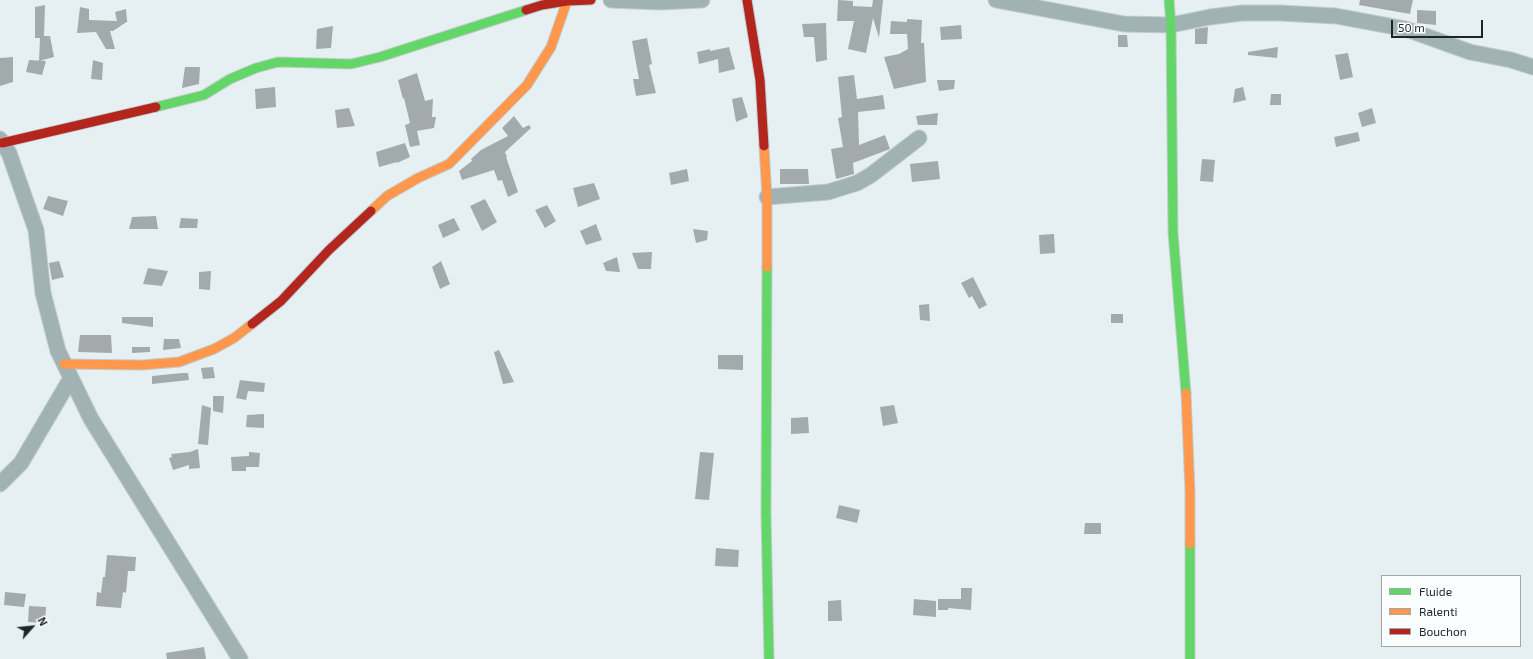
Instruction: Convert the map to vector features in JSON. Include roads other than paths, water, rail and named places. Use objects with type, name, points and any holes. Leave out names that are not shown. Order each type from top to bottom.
[{"type":"street","points":[[240,659],[91,419],[58,351],[44,293],[36,230],[9,153],[1,141],[144,110],[204,95],[230,79],[256,68],[278,62],[351,64],[380,57],[514,7],[590,0]]},
{"type":"street","points":[[611,0],[660,2],[702,0]]},
{"type":"street","points":[[747,0],[760,80],[767,198],[766,514],[769,659]]},
{"type":"street","points":[[996,0],[1124,24],[1171,25],[1210,17],[1242,13],[1280,13],[1336,16],[1406,29],[1470,52],[1511,60],[1532,66]]},
{"type":"street","points":[[1170,0],[1172,233],[1186,396],[1190,492],[1190,659]]},
{"type":"street","points":[[64,364],[142,365],[179,362],[214,349],[234,338],[281,301],[329,250],[387,196],[418,178],[449,164],[470,144],[527,85],[551,47],[567,1]]},
{"type":"street","points":[[767,198],[828,192],[857,183],[871,175],[919,138]]},
{"type":"street","points":[[0,484],[21,463],[71,378]]}]
